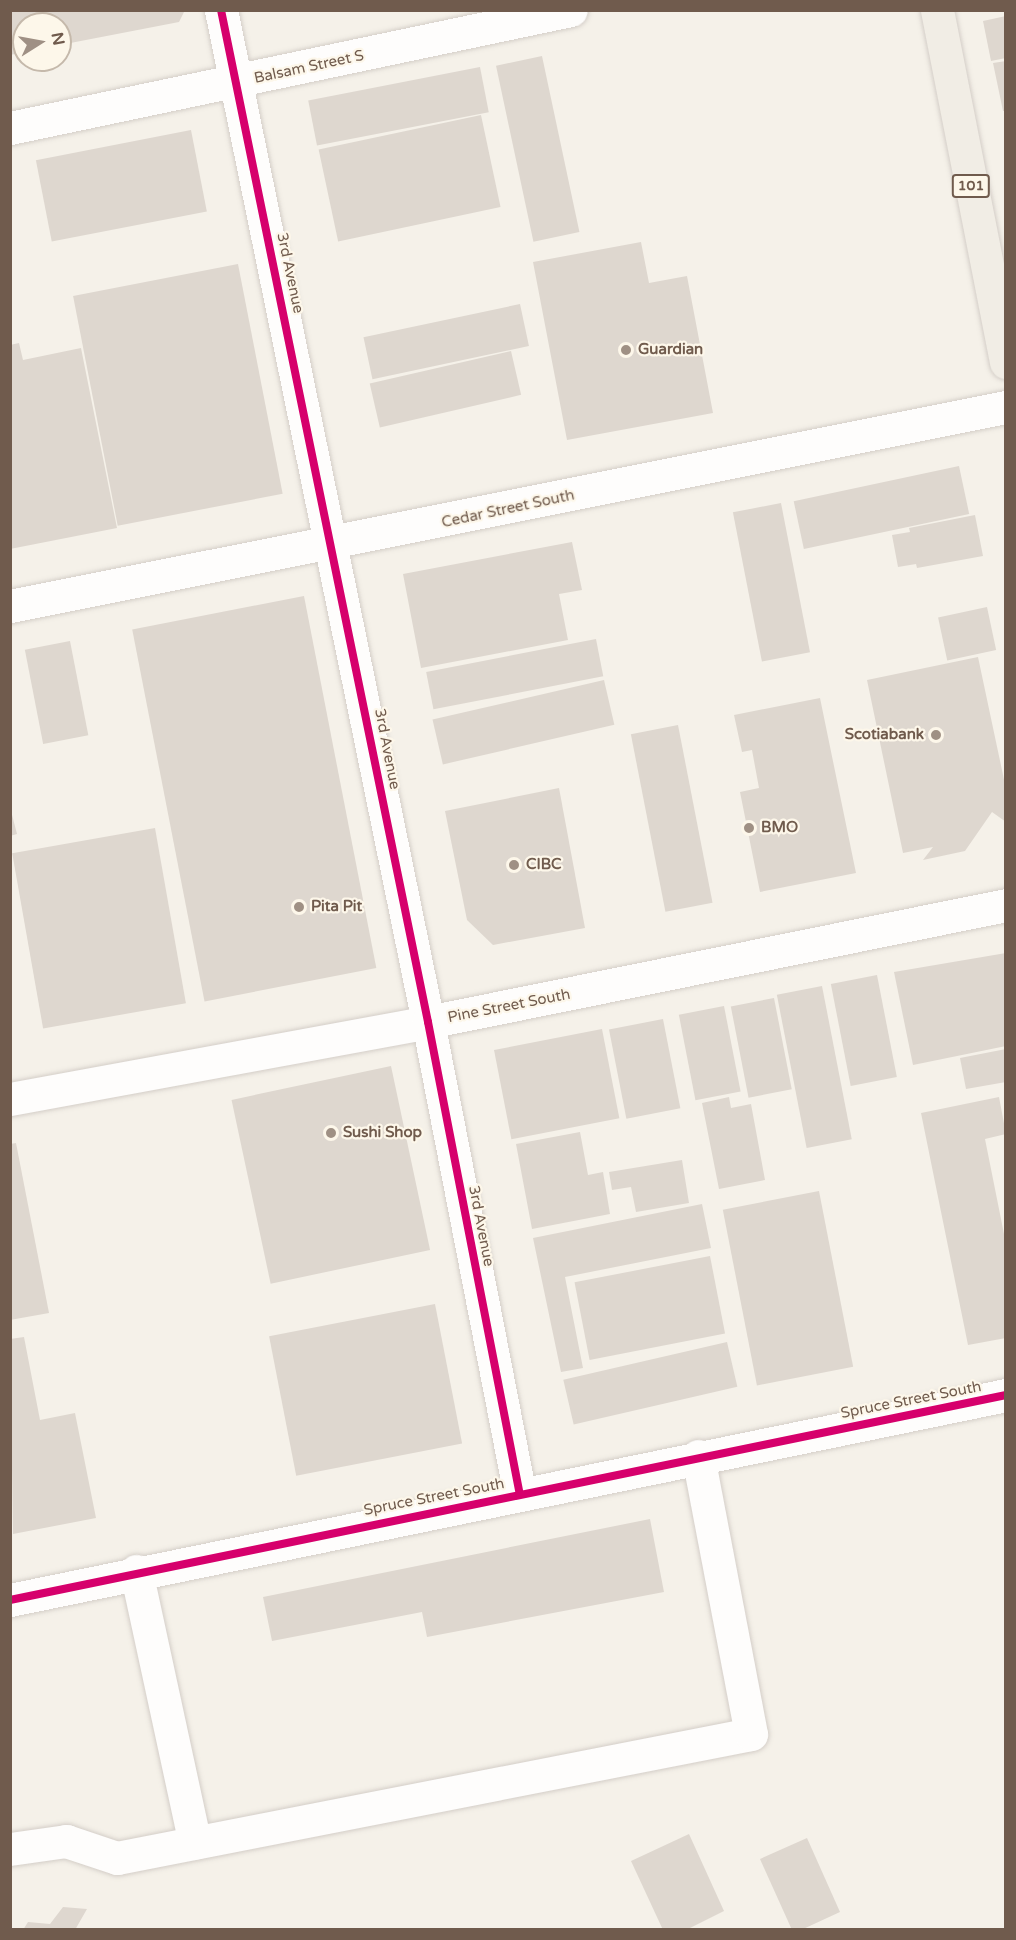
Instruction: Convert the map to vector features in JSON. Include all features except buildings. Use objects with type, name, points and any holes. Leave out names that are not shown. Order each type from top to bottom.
[{"type":"main road","name":"101","points":[[937,10],[1005,362]]},
{"type":"street","name":"3rd Avenue","points":[[221,10],[332,544],[520,1494]]},
{"type":"street","name":"Balsam Street S","points":[[10,128],[571,10]]},
{"type":"street","name":"Cedar Street South","points":[[10,606],[332,544],[1005,407]]},
{"type":"street","name":"Pine Street South","points":[[10,1099],[428,1022],[1005,905]]},
{"type":"street","name":"Spruce Street South","points":[[10,1600],[136,1571],[1005,1395]]},
{"type":"street","points":[[10,1849],[66,1841],[117,1858],[751,1734],[698,1456]]},
{"type":"street","points":[[136,1571],[195,1843]]},
{"type":"cycle path","points":[[221,10],[428,1022],[520,1494]]},
{"type":"cycle path","points":[[10,1600],[1006,1395]]},
{"type":"place","name":"Guardian","points":[[626,350]]},
{"type":"place","name":"Scotiabank","points":[[936,735]]},
{"type":"place","name":"BMO","points":[[749,828]]},
{"type":"place","name":"CIBC","points":[[514,865]]},
{"type":"place","name":"Pita Pit","points":[[299,907]]},
{"type":"place","name":"Sushi Shop","points":[[331,1133]]}]
